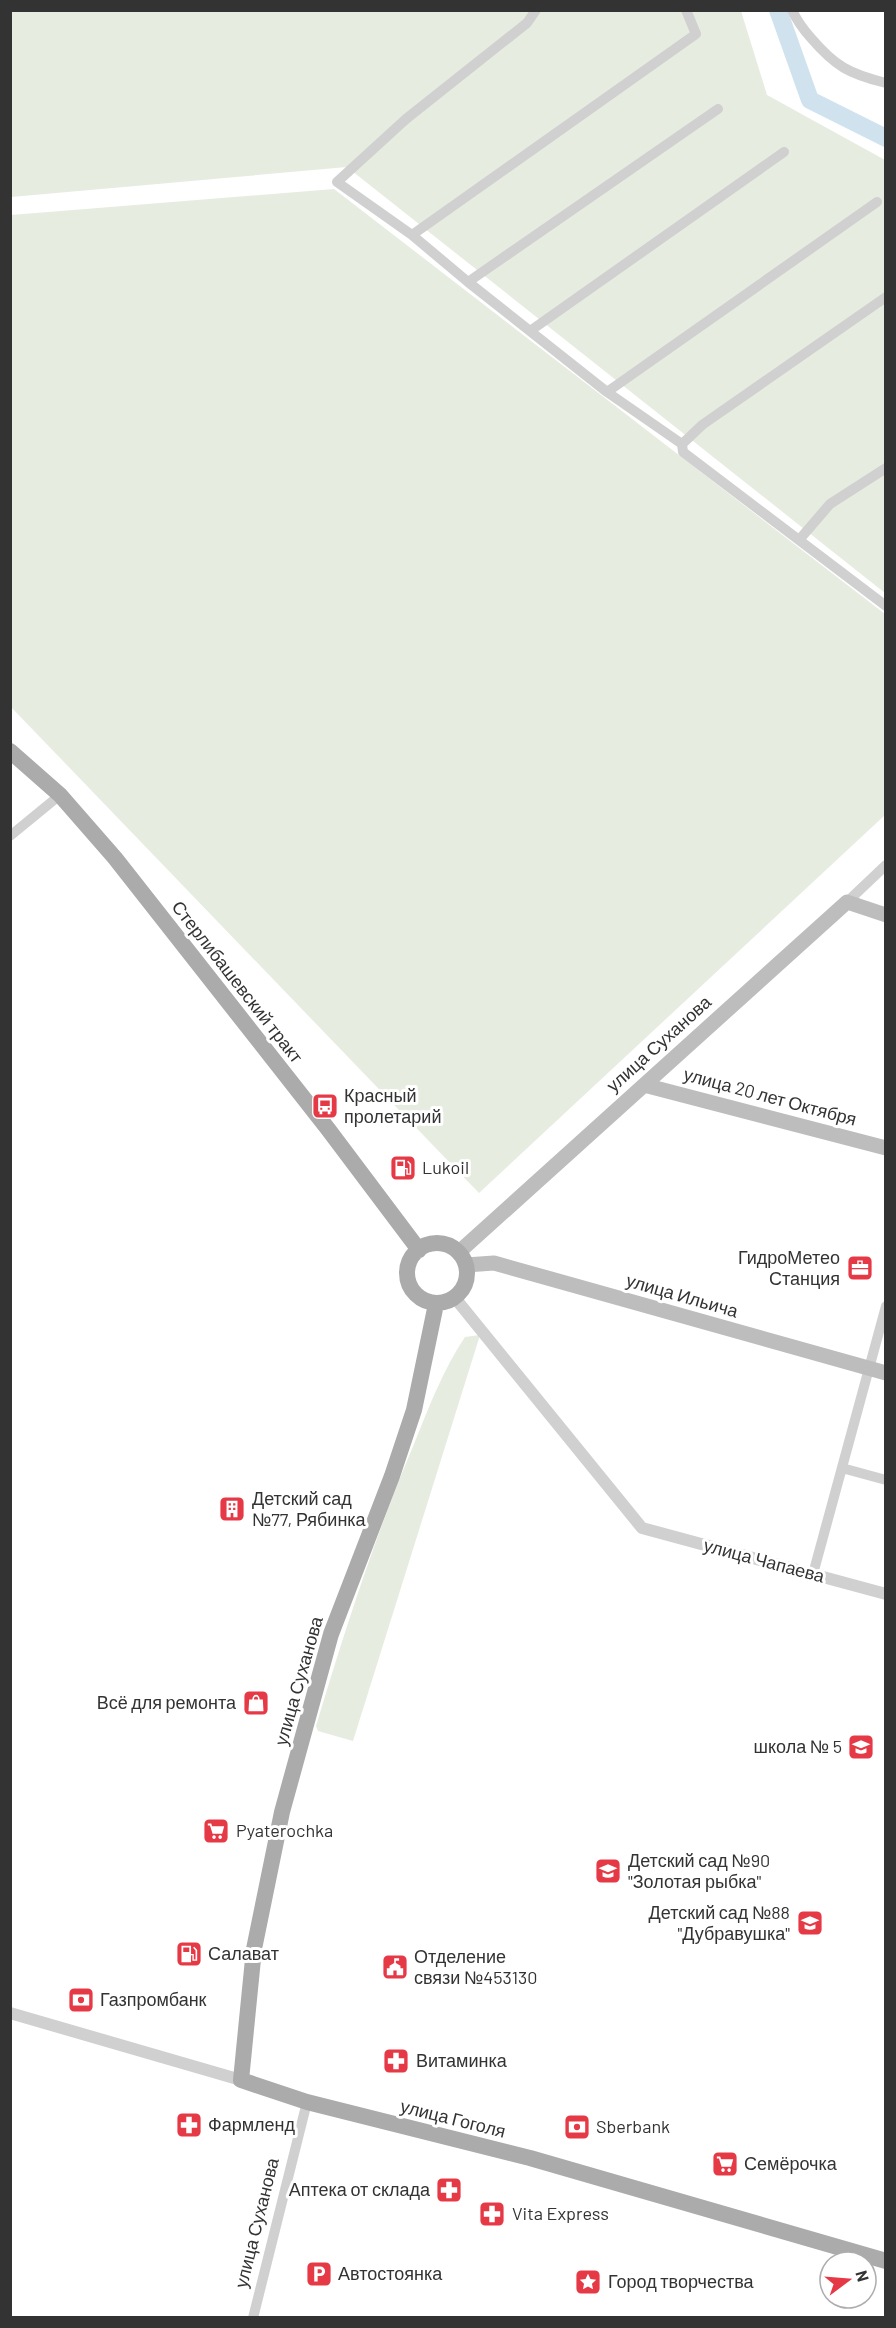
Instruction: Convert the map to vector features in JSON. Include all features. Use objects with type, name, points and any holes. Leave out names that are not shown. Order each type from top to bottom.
[{"type":"main road","name":"Стерлибашевский тракт","points":[[10,751],[60,795],[129,876],[333,1136],[419,1250]]},
{"type":"main road","points":[[847,902],[885,915]]},
{"type":"main road","name":"улица Суханова","points":[[463,1259],[644,1084],[847,902]]},
{"type":"main road","name":"улица 20 лет Октября","points":[[644,1084],[885,1148]]},
{"type":"main road","points":[[434,1243],[444,1244],[463,1259],[466,1282],[462,1291],[455,1298],[436,1304],[418,1296],[411,1289],[408,1280],[410,1260],[419,1250],[434,1243]]},
{"type":"main road","name":"улица Ильича","points":[[463,1259],[494,1263],[885,1373]]},
{"type":"main road","name":"улица Суханова","points":[[240,2080],[254,1949],[282,1812],[331,1634],[392,1476],[414,1410],[436,1304]]},
{"type":"main road","name":"улица Гоголя","points":[[240,2080],[307,2102],[530,2158],[885,2261]]},
{"type":"street","points":[[536,10],[527,23],[406,119],[338,182],[412,235],[607,392],[682,444],[683,452],[885,606]]},
{"type":"street","points":[[412,235],[696,34],[686,10]]},
{"type":"street","points":[[792,10],[796,21],[829,59],[859,77],[885,83]]},
{"type":"street","points":[[468,282],[718,109]]},
{"type":"street","points":[[530,331],[784,152]]},
{"type":"street","points":[[607,392],[877,202]]},
{"type":"street","points":[[682,444],[702,425],[885,297]]},
{"type":"street","points":[[799,540],[830,504],[885,468]]},
{"type":"street","points":[[10,836],[60,795]]},
{"type":"street","name":"улица Суханова","points":[[847,902],[885,865]]},
{"type":"street","name":"улица Чапаева","points":[[455,1298],[642,1528],[885,1594]]},
{"type":"street","points":[[813,1574],[885,1306]]},
{"type":"street","points":[[842,1468],[885,1480]]},
{"type":"street","name":"улица Гоголя","points":[[10,2013],[240,2080]]},
{"type":"street","name":"улица Суханова","points":[[253,2318],[307,2102]]},
{"type":"shaded area","points":[[11,11],[741,11],[767,95],[885,160],[885,593],[347,167],[11,197]]},
{"type":"shaded area","points":[[334,189],[885,614],[885,815],[479,1193],[11,707],[11,215]]},
{"type":"shaded area","points":[[480,1335],[353,1741],[318,1731],[316,1726],[361,1584],[386,1513],[425,1416],[443,1376],[465,1337]]},
{"type":"waterway","points":[[778,10],[810,100],[886,138]]},
{"type":"place","name":"Красный пролетарий","points":[[325,1106]]},
{"type":"place","name":"Lukoil","points":[[403,1168]]},
{"type":"place","name":"ГидроМетео Станция","points":[[860,1268]]},
{"type":"place","name":"Детский сад №77, Рябинка","points":[[232,1509]]},
{"type":"place","name":"Всё для ремонта","points":[[256,1703]]},
{"type":"place","name":"школа № 5","points":[[861,1747]]},
{"type":"place","name":"Pyaterochka","points":[[216,1831]]},
{"type":"place","name":"Детский сад №90 \"Золотая рыбка\"","points":[[608,1871]]},
{"type":"place","name":"Детский сад №88 \"Дубравушка\"","points":[[810,1923]]},
{"type":"place","name":"Салават","points":[[189,1954]]},
{"type":"place","name":"Отделение связи №453130","points":[[395,1967]]},
{"type":"place","name":"Газпромбанк","points":[[81,2000]]},
{"type":"place","name":"Витаминка","points":[[396,2061]]},
{"type":"place","name":"Фармленд","points":[[189,2125]]},
{"type":"place","name":"Sberbank","points":[[577,2127]]},
{"type":"place","name":"Семёрочка","points":[[725,2164]]},
{"type":"place","name":"Аптека от склада","points":[[449,2190]]},
{"type":"place","name":"Vita Express","points":[[492,2214]]},
{"type":"place","name":"Автостоянка","points":[[319,2274]]},
{"type":"place","name":"Город творчества","points":[[588,2282]]}]
